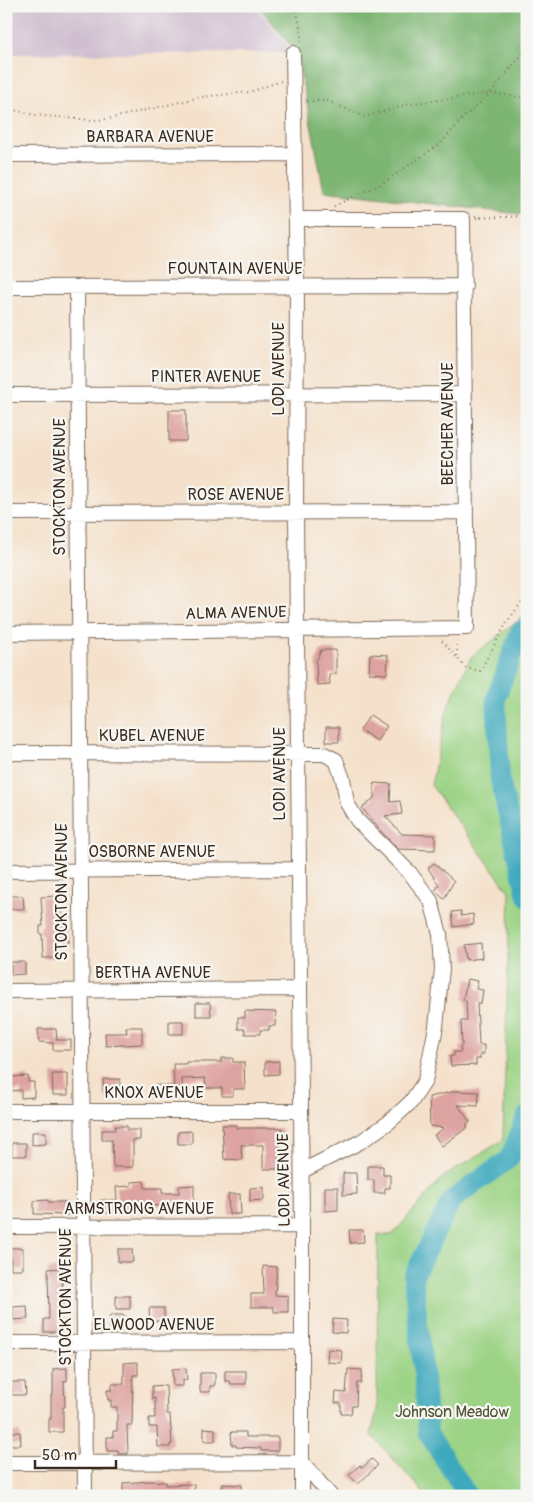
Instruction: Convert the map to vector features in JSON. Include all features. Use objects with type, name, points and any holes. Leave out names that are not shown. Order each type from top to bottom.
[{"type":"street","name":"LODI AVENUE","points":[[293,53],[297,287],[296,512],[302,1171],[302,1496]]},
{"type":"street","name":"BARBARA AVENUE","points":[[6,155],[295,154]]},
{"type":"street","points":[[296,219],[463,219]]},
{"type":"street","name":"BEECHER AVENUE","points":[[462,628],[466,512],[463,219]]},
{"type":"street","name":"FOUNTAIN AVENUE","points":[[6,287],[465,286]]},
{"type":"street","name":"STOCKTON AVENUE","points":[[77,287],[85,1496]]},
{"type":"street","name":"PINTER AVENUE","points":[[6,395],[465,394]]},
{"type":"street","name":"ROSE AVENUE","points":[[6,513],[466,512]]},
{"type":"street","name":"ALMA AVENUE","points":[[6,633],[462,628]]},
{"type":"street","name":"KUBEL AVENUE","points":[[6,753],[324,754],[336,760],[343,779],[347,803],[357,820],[410,873],[430,901],[440,934],[442,969],[436,1027],[425,1081],[411,1102],[388,1123],[360,1142],[302,1171]]},
{"type":"street","name":"OSBORNE AVENUE","points":[[6,871],[298,869]]},
{"type":"street","name":"BERTHA AVENUE","points":[[6,991],[300,989]]},
{"type":"street","name":"KNOX AVENUE","points":[[6,1111],[301,1111]]},
{"type":"street","name":"ARMSTRONG AVENUE","points":[[6,1227],[302,1226]]},
{"type":"street","name":"ELWOOD AVENUE","points":[[6,1343],[302,1342]]},
{"type":"street","points":[[6,1463],[302,1462],[331,1496]]},
{"type":"path","points":[[334,206],[383,183],[440,144],[465,116],[491,93],[527,48]]},
{"type":"path","points":[[6,108],[34,116],[108,120],[201,97],[250,92],[294,77]]},
{"type":"path","points":[[294,100],[328,101],[365,116],[409,104],[491,93],[527,98]]},
{"type":"path","points":[[463,219],[527,216]]},
{"type":"path","points":[[430,628],[466,668],[480,671],[507,622],[527,595]]},
{"type":"path","points":[[457,656],[462,628]]},
{"type":"shaded area","points":[[6,6],[257,6],[293,53],[6,54]]},
{"type":"green space","points":[[259,6],[527,6],[527,215],[324,191],[297,54]]},
{"type":"green space","name":"Johnson Meadow","points":[[527,614],[527,1496],[426,1496],[371,1434],[377,1411],[378,1235],[392,1235],[443,1177],[503,1140],[510,893],[431,785],[448,706],[471,657]]},
{"type":"building","points":[[169,410],[186,410],[186,441],[169,441]]},
{"type":"building","points":[[321,650],[336,650],[336,674],[329,674],[330,684],[317,685],[316,662]]},
{"type":"building","points":[[370,654],[388,655],[387,674],[369,673]]},
{"type":"building","points":[[370,715],[387,726],[377,741],[360,730]]},
{"type":"building","points":[[326,727],[339,727],[339,742],[326,742]]},
{"type":"building","points":[[374,783],[391,784],[390,802],[400,801],[402,814],[385,816],[402,834],[435,835],[435,850],[398,849],[379,829],[362,808],[374,798]]},
{"type":"building","points":[[434,863],[454,881],[444,899],[435,891],[439,885],[428,868]]},
{"type":"building","points":[[9,896],[23,896],[24,909],[9,909]]},
{"type":"building","points":[[56,896],[56,916],[63,915],[63,925],[66,925],[64,935],[68,935],[68,944],[56,944],[57,958],[43,958],[42,934],[40,934],[40,926],[43,926],[41,897]]},
{"type":"building","points":[[461,911],[461,916],[473,914],[474,924],[454,927],[452,912]]},
{"type":"building","points":[[481,943],[482,958],[466,960],[464,945]]},
{"type":"building","points":[[11,962],[25,962],[25,974],[11,975]]},
{"type":"building","points":[[467,979],[478,981],[476,989],[483,990],[481,1003],[477,1003],[479,1045],[484,1045],[484,1054],[480,1054],[480,1059],[476,1059],[476,1065],[451,1066],[450,1056],[454,1056],[454,1052],[461,1052],[461,1021],[467,1021],[466,1001],[463,1000]]},
{"type":"building","points":[[196,1003],[210,1003],[211,1016],[196,1016]]},
{"type":"building","points":[[245,1011],[276,1012],[275,1026],[269,1026],[269,1030],[260,1030],[260,1034],[245,1034],[245,1029],[238,1029],[238,1017],[245,1018]]},
{"type":"building","points":[[169,1021],[183,1021],[183,1034],[169,1034]]},
{"type":"building","points":[[126,1027],[142,1027],[142,1044],[106,1046],[105,1033],[127,1033]]},
{"type":"building","points":[[38,1029],[56,1029],[57,1040],[71,1040],[71,1050],[53,1050],[53,1043],[39,1042]]},
{"type":"building","points":[[221,1058],[233,1058],[233,1062],[244,1062],[245,1089],[233,1089],[233,1096],[222,1096],[222,1088],[206,1088],[205,1078],[182,1079],[183,1095],[154,1095],[154,1085],[174,1086],[173,1064],[221,1062]]},
{"type":"building","points":[[279,1061],[279,1074],[265,1075],[265,1062]]},
{"type":"building","points":[[52,1074],[68,1074],[68,1095],[53,1095]]},
{"type":"building","points":[[28,1076],[28,1082],[34,1082],[34,1097],[21,1098],[21,1090],[11,1091],[10,1077]]},
{"type":"building","points":[[103,1079],[120,1079],[120,1095],[104,1095]]},
{"type":"building","points":[[456,1091],[479,1092],[478,1106],[458,1105],[470,1122],[466,1125],[468,1127],[442,1146],[434,1135],[444,1128],[430,1126],[429,1097]]},
{"type":"building","points":[[222,1125],[236,1125],[236,1128],[282,1128],[282,1136],[279,1136],[279,1169],[263,1169],[263,1145],[241,1145],[242,1160],[224,1159]]},
{"type":"building","points":[[115,1126],[127,1126],[127,1130],[140,1130],[140,1140],[133,1140],[133,1167],[113,1167],[112,1140],[102,1140],[102,1130],[115,1130]]},
{"type":"building","points":[[192,1131],[192,1144],[178,1144],[178,1132]]},
{"type":"building","points":[[32,1132],[46,1132],[46,1144],[32,1145]]},
{"type":"building","points":[[12,1143],[26,1143],[26,1156],[12,1156]]},
{"type":"building","points":[[368,1166],[383,1166],[383,1175],[390,1175],[390,1188],[385,1188],[385,1193],[374,1193],[374,1180],[368,1180]]},
{"type":"building","points":[[343,1173],[356,1173],[357,1194],[343,1195]]},
{"type":"building","points":[[144,1181],[145,1188],[162,1188],[162,1193],[179,1193],[179,1186],[194,1185],[194,1205],[144,1206],[144,1212],[100,1213],[100,1200],[117,1200],[116,1187],[131,1186],[131,1182]]},
{"type":"building","points":[[264,1187],[264,1200],[250,1201],[250,1188]]},
{"type":"building","points":[[325,1187],[338,1187],[338,1210],[325,1211]]},
{"type":"building","points":[[228,1194],[240,1194],[241,1214],[229,1214]]},
{"type":"building","points":[[48,1200],[48,1202],[68,1202],[68,1215],[34,1214],[34,1201]]},
{"type":"building","points":[[349,1230],[363,1230],[364,1242],[350,1243]]},
{"type":"building","points":[[10,1248],[23,1248],[23,1269],[11,1269]]},
{"type":"building","points":[[118,1249],[132,1249],[133,1262],[118,1262]]},
{"type":"building","points":[[263,1266],[277,1267],[275,1295],[288,1296],[288,1312],[274,1312],[274,1307],[251,1307],[251,1294],[264,1294]]},
{"type":"building","points":[[62,1268],[63,1307],[58,1307],[59,1332],[44,1332],[44,1319],[49,1319],[48,1269]]},
{"type":"building","points":[[116,1296],[130,1296],[130,1309],[116,1309]]},
{"type":"building","points":[[27,1306],[28,1319],[13,1320],[13,1307]]},
{"type":"building","points":[[149,1308],[164,1308],[164,1321],[150,1321]]},
{"type":"building","points":[[110,1315],[124,1315],[124,1328],[110,1328]]},
{"type":"building","points":[[333,1319],[347,1320],[346,1333],[332,1332]]},
{"type":"building","points":[[328,1349],[342,1350],[341,1363],[327,1362]]},
{"type":"building","points":[[138,1362],[138,1375],[133,1375],[132,1425],[127,1425],[128,1454],[118,1454],[118,1451],[107,1451],[107,1437],[113,1437],[113,1431],[117,1431],[117,1407],[111,1407],[111,1400],[108,1400],[107,1390],[112,1390],[112,1384],[124,1384],[124,1363]]},
{"type":"building","points":[[67,1368],[67,1381],[64,1381],[65,1407],[63,1407],[63,1432],[49,1432],[51,1395],[53,1395],[53,1369]]},
{"type":"building","points":[[186,1368],[187,1380],[183,1380],[183,1386],[173,1386],[172,1369]]},
{"type":"building","points":[[348,1369],[362,1370],[361,1383],[357,1383],[356,1406],[352,1406],[351,1414],[341,1414],[341,1403],[335,1403],[336,1392],[346,1393]]},
{"type":"building","points":[[225,1371],[246,1371],[246,1384],[231,1384],[230,1381],[225,1381]]},
{"type":"building","points":[[200,1373],[215,1373],[215,1384],[210,1386],[210,1392],[200,1392]]},
{"type":"building","points":[[11,1382],[25,1382],[26,1395],[12,1395]]},
{"type":"building","points":[[166,1385],[167,1414],[170,1414],[172,1444],[170,1444],[170,1447],[158,1447],[157,1427],[149,1427],[149,1418],[155,1418],[155,1398],[152,1399],[152,1386]]},
{"type":"building","points":[[204,1428],[215,1429],[215,1441],[204,1441]]},
{"type":"building","points":[[6,1432],[20,1432],[21,1445],[6,1445]]},
{"type":"building","points":[[231,1432],[246,1432],[246,1437],[278,1437],[278,1451],[261,1451],[261,1448],[236,1447],[236,1445],[232,1445]]},
{"type":"building","points":[[372,1459],[378,1465],[358,1484],[349,1475],[360,1465],[362,1468]]},
{"type":"building","points":[[166,1482],[166,1485],[194,1484],[194,1496],[123,1496],[123,1483]]},
{"type":"building","points":[[223,1484],[242,1485],[241,1496],[223,1496]]},
{"type":"waterway","points":[[527,627],[520,632],[496,698],[500,780],[527,896]]},
{"type":"waterway","points":[[468,1496],[428,1433],[413,1277],[452,1200],[509,1159],[527,1116]]}]
